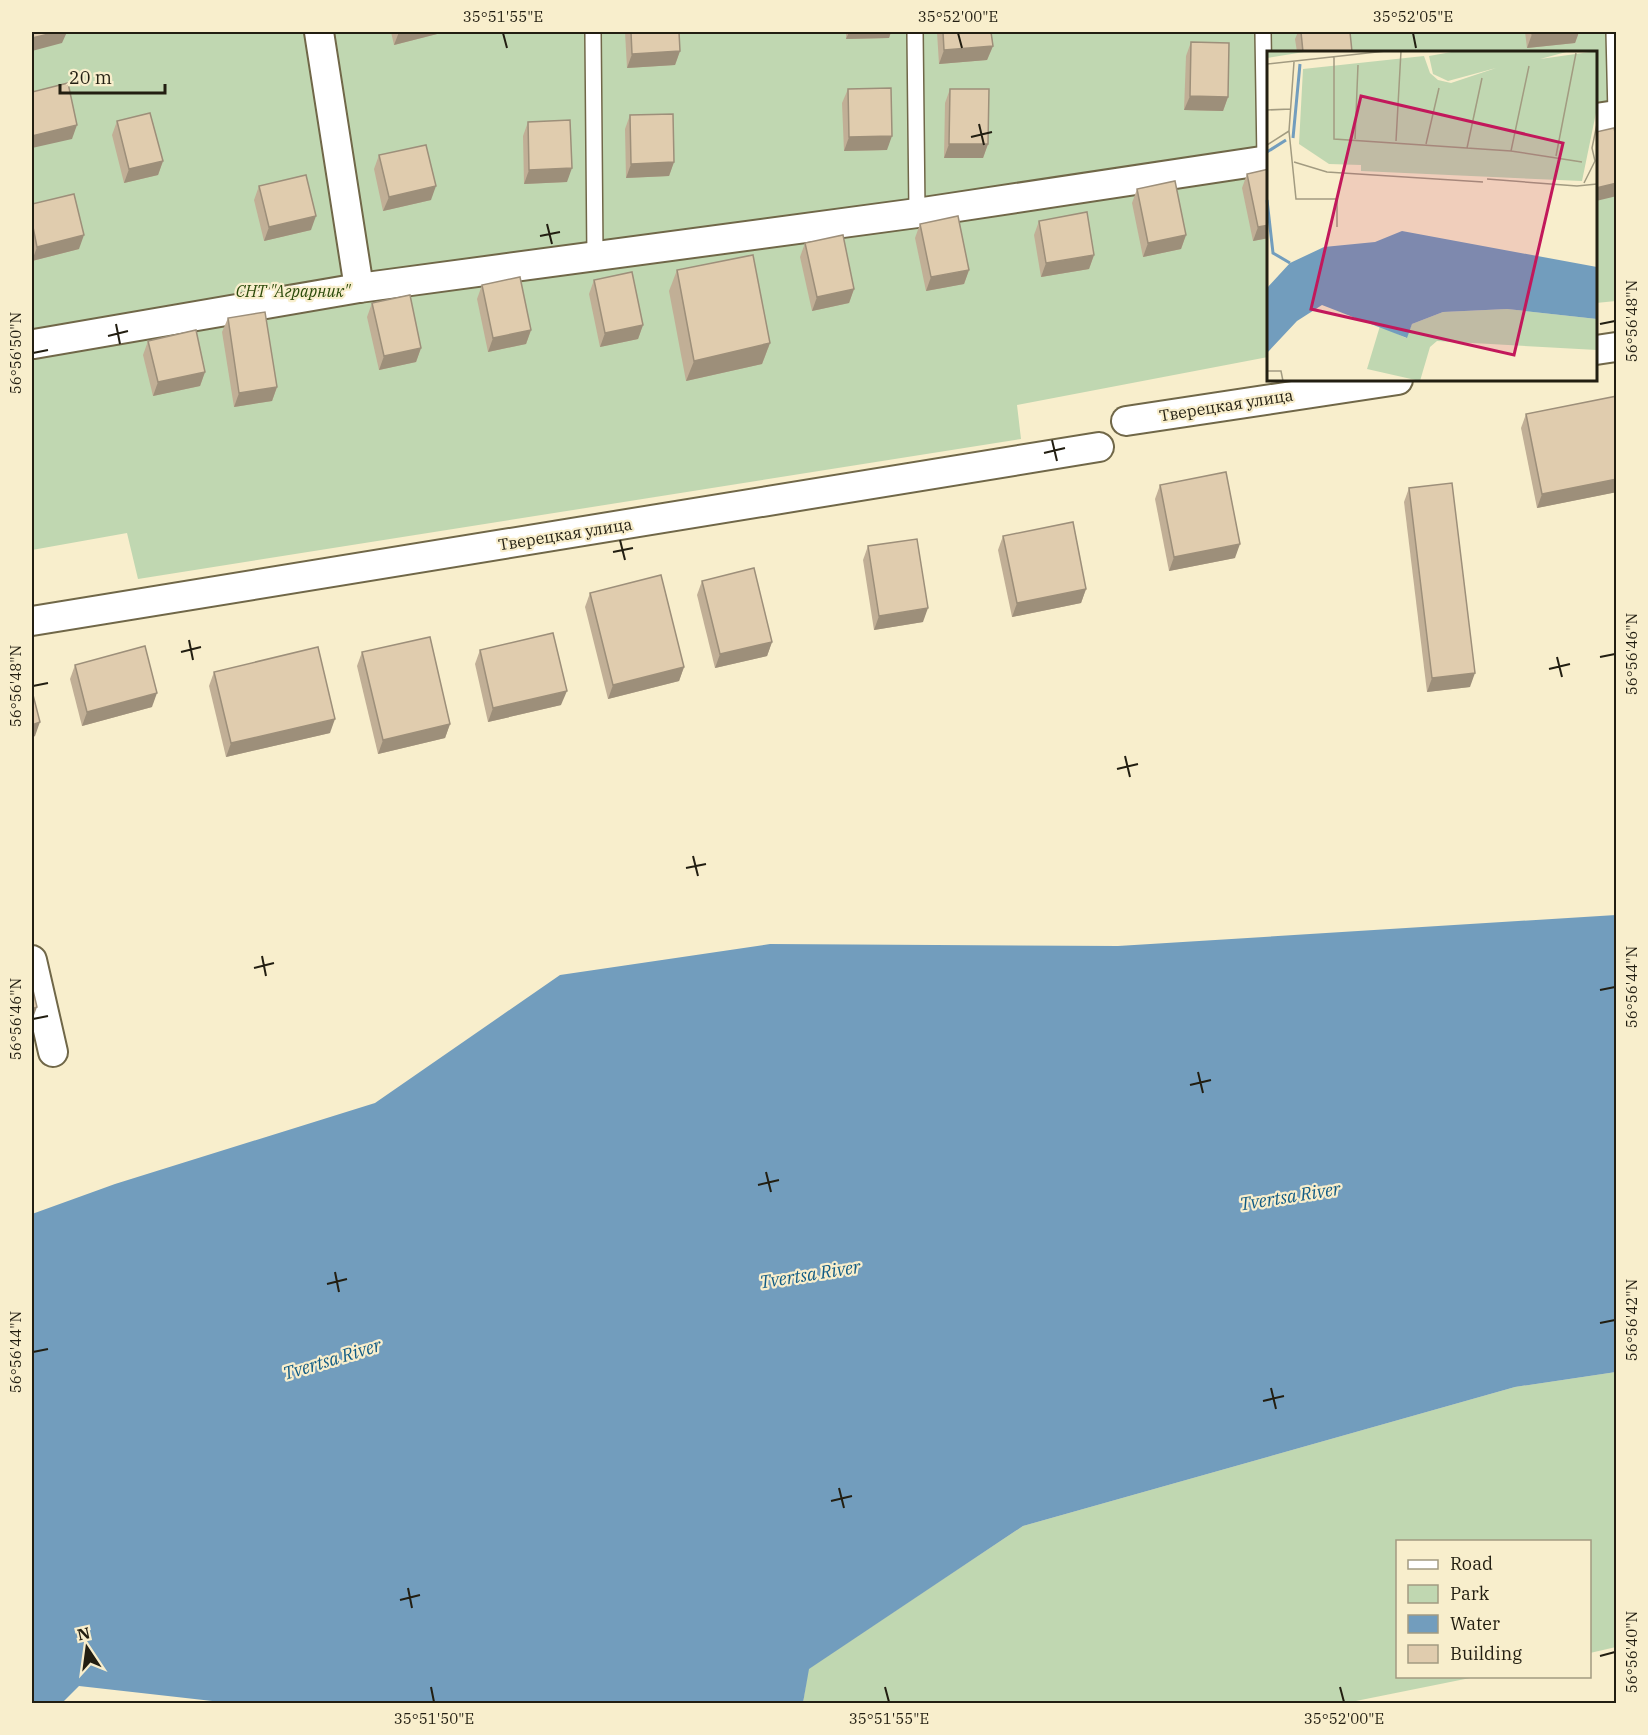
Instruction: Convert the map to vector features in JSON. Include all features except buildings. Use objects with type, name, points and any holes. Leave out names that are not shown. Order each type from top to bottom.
[{"type":"street","points":[[319,32],[359,288]]},
{"type":"street","points":[[1597,118],[1616,115]]},
{"type":"street","points":[[32,339],[359,288],[917,213],[1267,161]]},
{"type":"street","points":[[1597,350],[1617,347]]},
{"type":"street","name":"Тверецкая улица","points":[[1126,421],[1391,381]]},
{"type":"street","name":"Тверецкая улица","points":[[32,621],[1099,447]]},
{"type":"street","points":[[32,960],[53,1052]]},
{"type":"lane","points":[[593,32],[594,256]]},
{"type":"lane","points":[[915,32],[917,213]]},
{"type":"lane","points":[[1263,32],[1267,161]]},
{"type":"lane","points":[[1614,32],[1616,115]]},
{"type":"green space","name":"СНТ \"Аграрник\"","points":[[32,32],[1616,32],[1616,301],[1597,303],[1597,51],[1267,51],[1267,357],[1017,405],[1021,439],[138,579],[127,533],[32,550]]},
{"type":"green space","points":[[1616,1372],[1616,1647],[1591,1653],[1591,1540],[1396,1540],[1396,1678],[1470,1678],[1341,1704],[803,1704],[808,1669],[1023,1526],[1515,1387]]},
{"type":"water","name":"Tvertsa River","points":[[1616,915],[1616,1372],[1515,1387],[1023,1526],[809,1669],[803,1703],[239,1704],[79,1686],[62,1703],[32,1703],[32,1214],[115,1184],[375,1103],[560,975],[770,944],[1118,946]]}]
